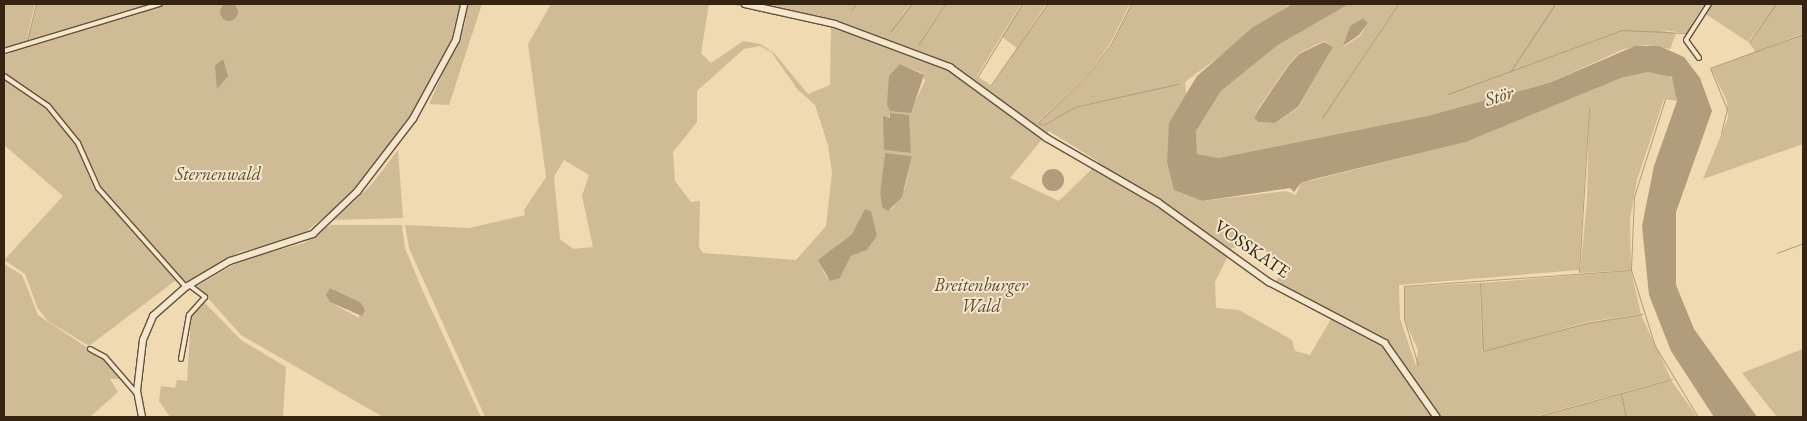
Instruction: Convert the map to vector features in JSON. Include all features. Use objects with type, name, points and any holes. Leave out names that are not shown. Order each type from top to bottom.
[{"type":"main road","points":[[142,417],[137,394],[148,327],[187,286],[237,257],[304,239],[357,192],[413,119],[456,40],[464,4]]},
{"type":"main road","name":"VOSSKATE","points":[[745,4],[835,24],[944,65],[1047,138],[1158,202],[1270,282],[1385,343],[1436,417]]},
{"type":"street","points":[[4,51],[160,4]]},
{"type":"street","points":[[1699,58],[1686,40],[1709,4]]},
{"type":"street","points":[[4,76],[48,106],[78,143],[98,188],[187,286],[205,297],[189,315],[181,359]]},
{"type":"street","points":[[90,349],[105,357],[137,394]]},
{"type":"green space","name":"Sternenwald","points":[[4,4],[35,4],[26,42],[37,4],[461,4],[453,39],[401,132],[353,194],[297,239],[239,252],[186,284],[101,186],[81,143],[44,99],[4,74],[4,55],[11,53],[10,48],[4,49]]},
{"type":"green space","points":[[467,4],[482,4],[449,105],[429,104],[465,24]]},
{"type":"green space","name":"Breitenburger Wald","points":[[551,4],[709,4],[701,53],[711,63],[743,41],[760,44],[774,53],[808,94],[830,85],[831,26],[730,4],[855,4],[852,10],[856,4],[910,4],[892,29],[911,4],[945,4],[918,44],[946,4],[1021,4],[977,76],[992,86],[1048,4],[1130,4],[1110,44],[1086,77],[1037,122],[1043,126],[1074,108],[1131,95],[1074,107],[1043,125],[1039,122],[1087,78],[1112,45],[1132,4],[1290,4],[1185,82],[1186,94],[1169,124],[1174,190],[1202,201],[1286,191],[1296,195],[1301,183],[1466,142],[1621,78],[1648,72],[1666,75],[1675,80],[1677,101],[1664,99],[1637,180],[1630,219],[1631,270],[1580,273],[1587,200],[1589,107],[1579,270],[1399,285],[1400,318],[1416,366],[1418,350],[1404,319],[1404,287],[1480,283],[1482,352],[1586,323],[1641,315],[1671,379],[1533,417],[485,417],[409,248],[405,225],[469,228],[525,215],[524,210],[546,177],[528,44]],"holes":[[[760,46],[772,53],[798,90],[815,105],[828,145],[832,173],[826,226],[796,260],[703,253],[699,247],[700,201],[691,202],[675,181],[673,152],[697,122],[697,91],[744,49]],[[900,64],[922,73],[925,81],[912,108],[888,105],[889,82]],[[890,113],[908,119],[911,153],[884,150]],[[1049,131],[1099,162],[1059,201],[1010,178]],[[885,153],[912,156],[905,188],[892,209],[882,207],[880,194]],[[564,160],[589,175],[582,196],[593,247],[573,249],[560,239],[554,177]],[[868,209],[877,236],[867,250],[851,256],[840,278],[827,278],[823,270],[837,245],[852,234]],[[1257,247],[1287,265],[1276,281],[1334,314],[1310,355],[1295,351],[1292,340],[1239,310],[1216,308],[1215,282],[1232,248]]]},
{"type":"green space","points":[[1022,4],[1046,4],[1017,48],[1002,37]]},
{"type":"green space","points":[[1349,4],[1398,4],[1324,116],[1399,4],[1705,4],[1685,33],[1661,30],[1676,34],[1670,49],[1646,45],[1624,49],[1549,83],[1427,116],[1219,158],[1197,154],[1196,131],[1221,91],[1278,45]],"holes":[[[1363,18],[1368,23],[1360,36],[1343,47],[1350,26]],[[1324,41],[1333,47],[1298,108],[1275,123],[1258,122],[1254,118],[1258,109],[1288,65],[1299,53]]]},
{"type":"green space","points":[[1710,4],[1803,4],[1803,33],[1756,52],[1749,43],[1769,14],[1748,42],[1704,13]]},
{"type":"green space","points":[[1803,34],[1803,144],[1703,179],[1728,118],[1727,101],[1711,69]]},
{"type":"green space","points":[[4,78],[46,108],[75,144],[94,188],[176,280],[89,346],[48,321],[38,309],[25,274],[4,260],[63,196],[4,145]]},
{"type":"green space","points":[[398,150],[403,218],[334,220],[372,184]]},
{"type":"green space","points":[[330,225],[402,225],[405,248],[421,287],[481,417],[383,417],[241,335],[197,286],[242,260],[304,243]],"holes":[[[330,288],[360,302],[359,318],[330,302]]]},
{"type":"green space","points":[[4,264],[22,275],[38,315],[103,358],[123,379],[110,379],[118,392],[90,417],[4,417]]},
{"type":"green space","points":[[1631,271],[1641,314],[1586,322],[1487,351],[1482,349],[1481,283]]},
{"type":"green space","points":[[204,302],[241,340],[286,367],[283,417],[170,417],[159,401],[161,386],[175,388],[177,380],[187,381],[191,318]]},
{"type":"green space","points":[[1803,349],[1803,417],[1777,417],[1742,373]]},
{"type":"green space","points":[[1671,380],[1697,417],[1537,417]]},
{"type":"shaded area","points":[[229,3],[237,8],[238,12],[233,20],[229,21],[221,16],[220,12],[225,4]]},
{"type":"shaded area","points":[[1292,4],[1349,4],[1278,45],[1221,91],[1196,131],[1197,154],[1219,158],[1427,116],[1549,83],[1635,46],[1659,46],[1684,57],[1700,78],[1712,111],[1676,212],[1676,285],[1694,329],[1757,417],[1714,417],[1671,351],[1649,295],[1642,226],[1654,166],[1677,101],[1672,77],[1648,72],[1621,78],[1466,142],[1314,179],[1301,183],[1294,192],[1290,188],[1202,201],[1174,190],[1167,162],[1169,123],[1197,76],[1252,28]]},
{"type":"shaded area","points":[[1363,18],[1368,23],[1359,35],[1343,46],[1350,26]]},
{"type":"shaded area","points":[[1324,42],[1333,47],[1298,107],[1275,123],[1258,122],[1254,118],[1289,65],[1299,54]]},
{"type":"shaded area","points":[[223,59],[228,76],[217,89],[215,66]]},
{"type":"shaded area","points":[[900,64],[924,75],[911,113],[890,111],[887,105],[889,76]]},
{"type":"shaded area","points":[[890,113],[909,115],[911,153],[884,150],[883,116],[890,118]]},
{"type":"shaded area","points":[[885,153],[912,156],[902,197],[888,211],[882,207],[880,193]]},
{"type":"shaded area","points":[[1053,169],[1061,172],[1064,180],[1061,188],[1053,191],[1045,188],[1042,180],[1045,172]]},
{"type":"shaded area","points":[[865,209],[871,211],[877,236],[867,250],[851,256],[840,278],[830,281],[818,260],[852,234]]},
{"type":"shaded area","points":[[330,288],[360,302],[365,310],[362,316],[330,302],[326,295]]},
{"type":"waterway","points":[[27,42],[36,4]]},
{"type":"waterway","points":[[851,10],[856,4]]},
{"type":"waterway","points":[[891,31],[911,4]]},
{"type":"waterway","points":[[918,45],[945,4]]},
{"type":"waterway","points":[[978,76],[1022,4]]},
{"type":"waterway","points":[[991,85],[1047,4]]},
{"type":"waterway","points":[[1131,4],[1111,44],[1086,77],[1038,122],[1043,125],[1074,107],[1178,84]]},
{"type":"waterway","points":[[1322,118],[1398,4]]},
{"type":"waterway","name":"Stör","points":[[1510,72],[1555,4]]},
{"type":"waterway","name":"Stör","points":[[1448,94],[1622,30],[1685,33],[1706,4]]},
{"type":"waterway","points":[[1749,42],[1776,4]]},
{"type":"waterway","points":[[1721,133],[1727,109],[1710,68],[1803,34]]},
{"type":"waterway","points":[[1665,99],[1634,197],[1631,270],[1655,346],[1698,417]]},
{"type":"waterway","points":[[1579,272],[1589,108]]},
{"type":"waterway","points":[[1777,253],[1803,243]]},
{"type":"waterway","points":[[1418,365],[1404,319],[1404,286],[1631,270]]},
{"type":"waterway","points":[[1480,283],[1483,351],[1586,323],[1642,314]]},
{"type":"waterway","points":[[1535,417],[1672,379]]},
{"type":"waterway","points":[[1621,394],[1626,417]]}]
